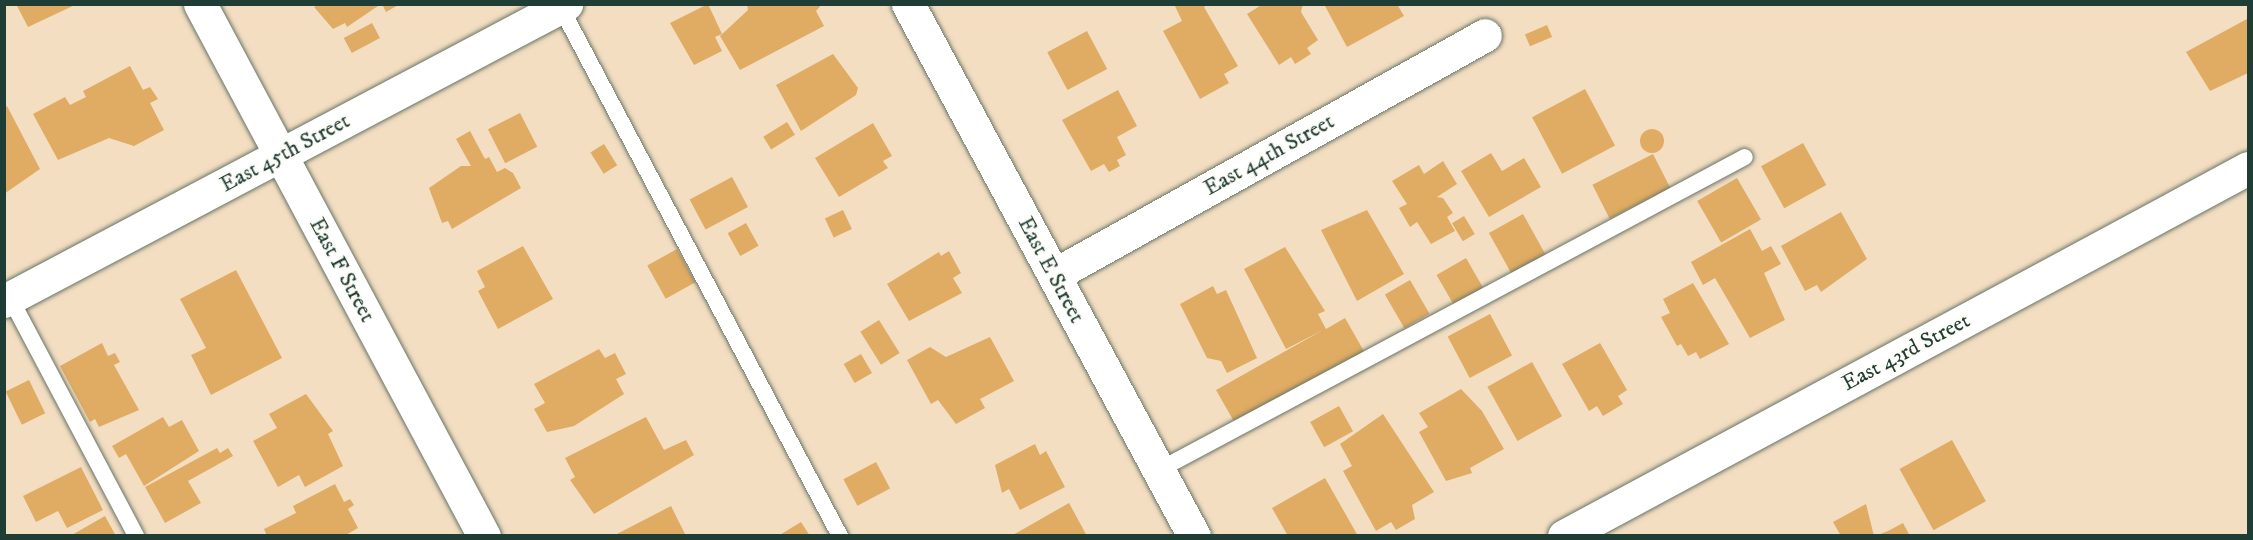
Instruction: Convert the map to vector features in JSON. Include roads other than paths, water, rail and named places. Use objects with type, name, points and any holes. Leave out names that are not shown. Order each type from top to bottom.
[{"type":"street","name":"East F Street","points":[[200,4],[484,536]]},
{"type":"street","name":"East E Street","points":[[908,4],[1194,536]]},
{"type":"street","name":"East 45th Street","points":[[6,295],[280,155],[562,5]]},
{"type":"street","name":"East 44th Street","points":[[1054,275],[1485,36]]},
{"type":"street","name":"East 43rd Street","points":[[1564,536],[2248,168]]},
{"type":"lane","points":[[562,5],[840,536]]},
{"type":"lane","points":[[1159,470],[1745,158]]},
{"type":"lane","points":[[6,295],[136,536]]}]
